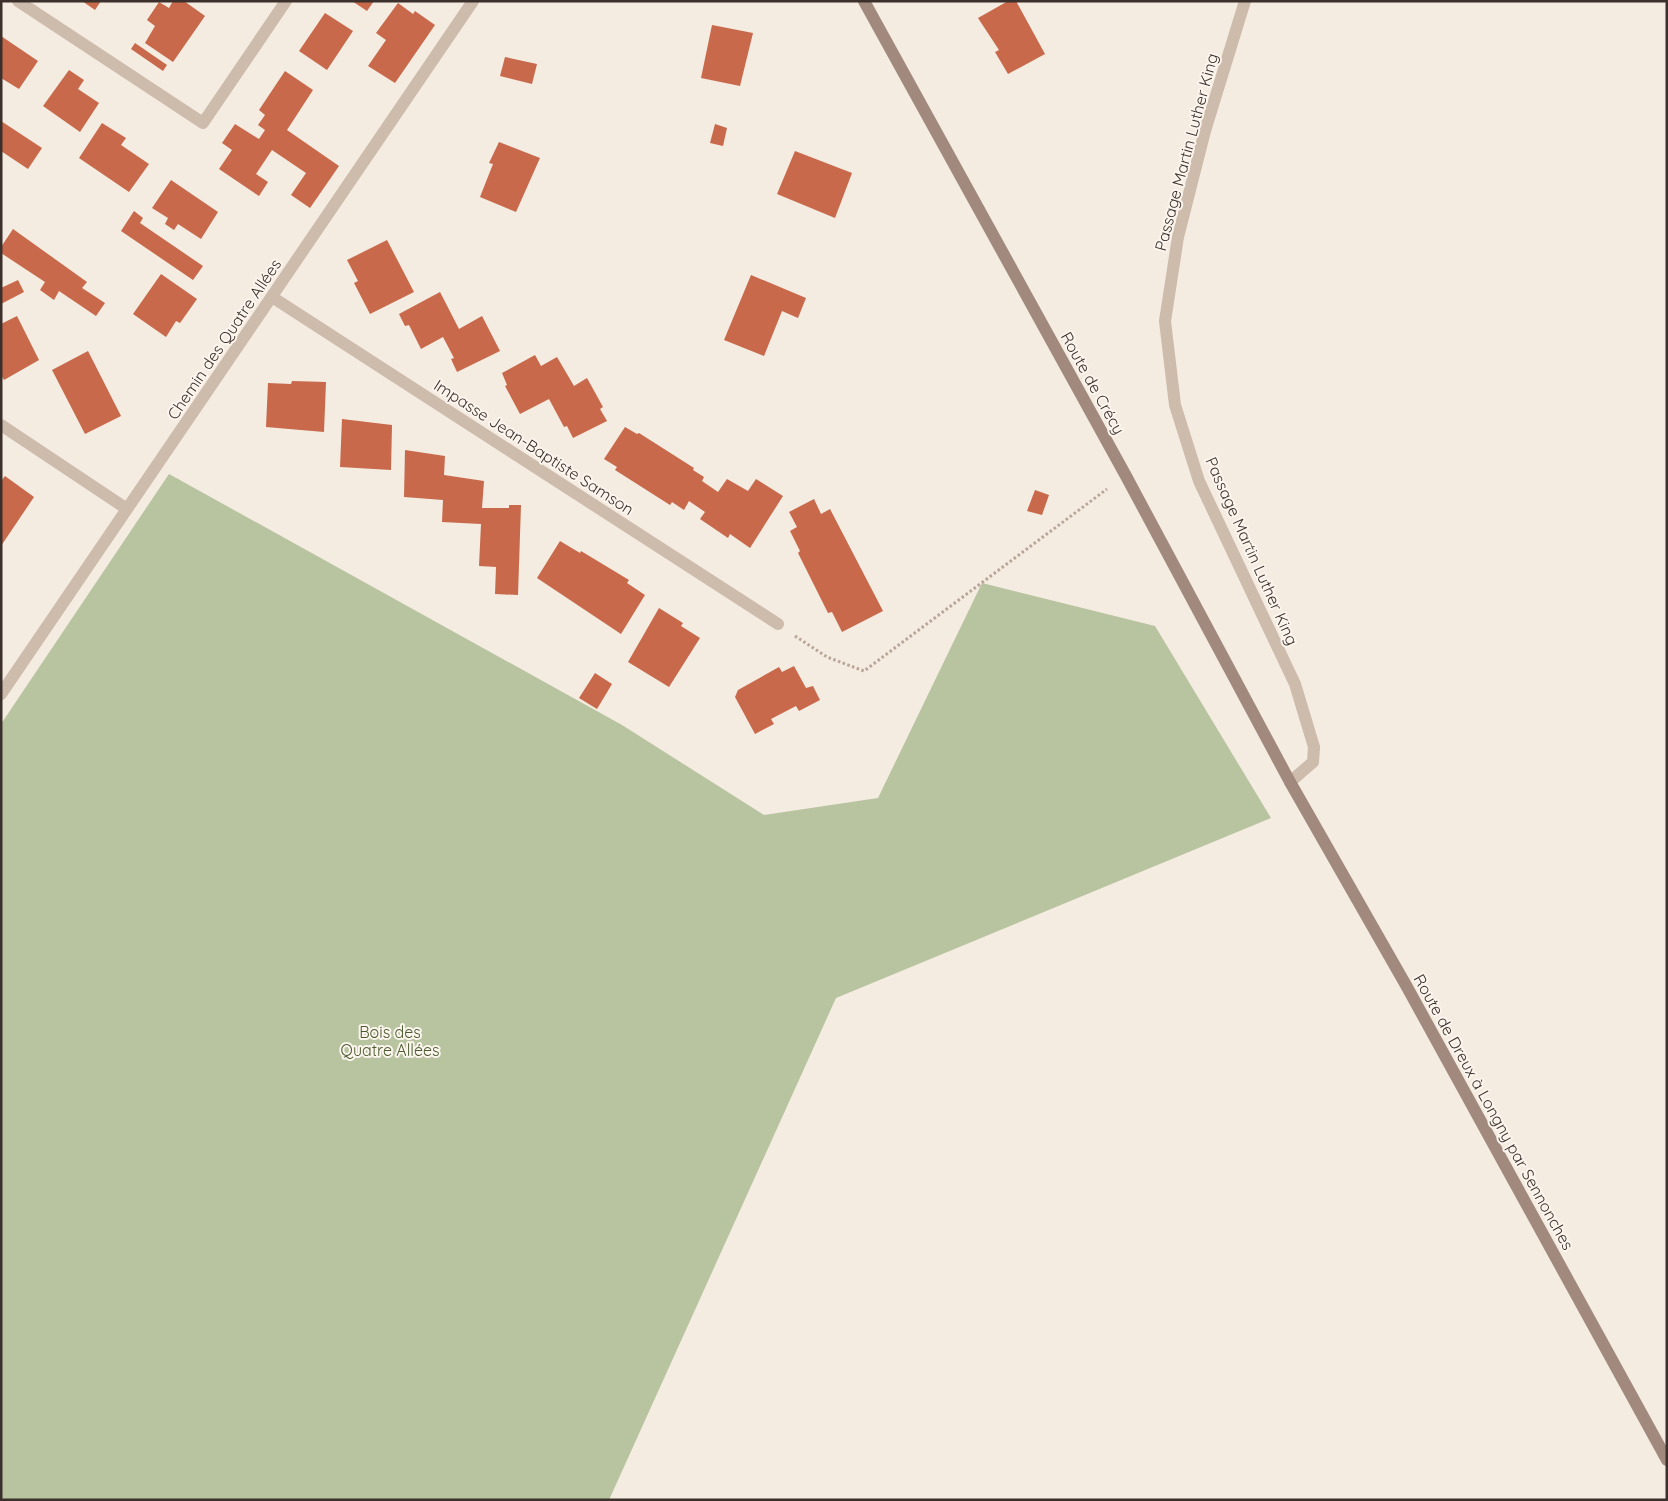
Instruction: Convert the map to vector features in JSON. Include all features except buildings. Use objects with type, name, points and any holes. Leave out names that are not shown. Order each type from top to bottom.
[{"type":"main road","name":"Route de Crécy","points":[[864,1],[1126,476],[1290,782]]},
{"type":"main road","name":"Route de Dreux à Longny par Sennonches","points":[[1290,782],[1407,987],[1667,1460]]},
{"type":"street","points":[[18,1],[203,123],[286,1]]},
{"type":"street","name":"Chemin des Quatre Allées","points":[[1,694],[473,1]]},
{"type":"street","name":"Passage Martin Luther King","points":[[1245,1],[1205,131],[1180,227],[1165,321],[1175,405],[1200,481],[1295,684],[1314,747],[1313,762],[1290,782]]},
{"type":"street","name":"Impasse Jean-Baptiste Samson","points":[[272,297],[778,624]]},
{"type":"street","points":[[1,425],[127,509]]},
{"type":"path","points":[[778,624],[827,657],[864,671],[1126,476]]},
{"type":"green space","name":"Bois des Quatre Allées","points":[[169,474],[622,725],[764,815],[878,798],[982,583],[1155,626],[1271,818],[836,998],[609,1500],[1,1500],[1,724]]}]
